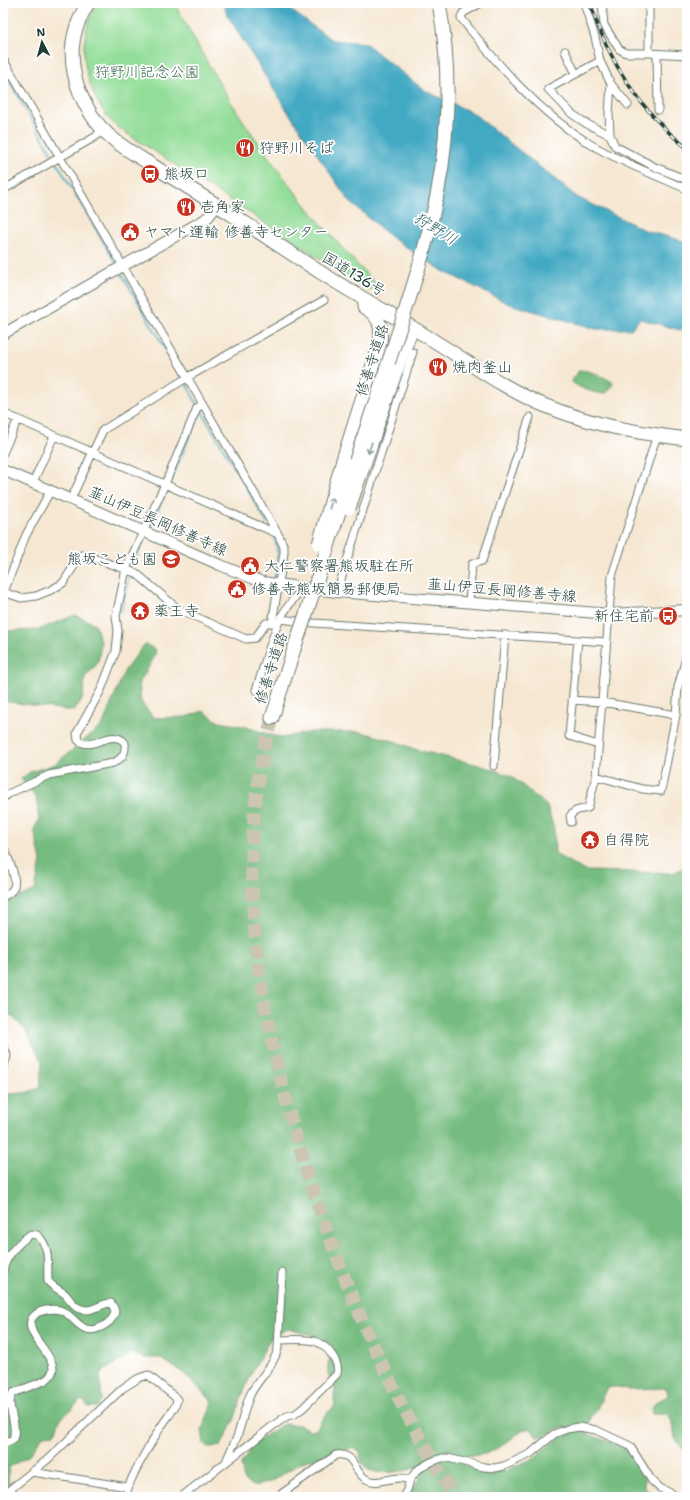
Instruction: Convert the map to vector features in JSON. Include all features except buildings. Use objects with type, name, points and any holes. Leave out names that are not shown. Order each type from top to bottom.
[{"type":"highway","name":"国道136号","points":[[88,3],[76,29],[73,42],[75,75],[82,98],[91,115],[112,139],[127,150],[319,272],[412,328],[497,382],[545,406],[573,416],[636,433],[687,439]]},
{"type":"highway","name":"修善寺道路","points":[[272,718],[396,339],[432,217],[442,161],[445,128],[445,57],[439,3]]},
{"type":"highway","points":[[294,649],[302,607],[343,460],[380,343],[381,328],[374,313],[334,287],[319,272]]},
{"type":"highway","points":[[380,343],[383,341],[390,328],[399,320]]},
{"type":"highway","points":[[306,614],[316,599],[325,575],[364,468],[396,371],[407,353],[412,328]]},
{"type":"main road","points":[[3,334],[204,220],[210,216],[217,206]]},
{"type":"main road","name":"韮山伊豆長岡修善寺線","points":[[3,470],[255,579],[279,585],[337,592],[610,614],[687,610]]},
{"type":"street","points":[[481,3],[463,13],[461,18],[500,66],[546,110],[566,127],[589,143],[643,171],[687,189]]},
{"type":"street","points":[[584,3],[595,37],[600,61],[612,84],[628,105]]},
{"type":"street","points":[[602,3],[604,25],[619,49],[626,53],[687,55]]},
{"type":"street","points":[[649,3],[649,53]]},
{"type":"street","points":[[564,51],[576,74]]},
{"type":"street","points":[[658,54],[658,110]]},
{"type":"street","points":[[3,59],[188,377],[284,547],[279,585],[277,622],[256,690]]},
{"type":"street","points":[[600,61],[548,89],[572,114],[587,124],[610,135]]},
{"type":"street","points":[[612,84],[609,113],[610,135],[615,146],[654,167],[687,180]]},
{"type":"street","points":[[3,190],[95,137],[103,130]]},
{"type":"street","points":[[71,499],[103,430],[188,377],[324,300]]},
{"type":"street","points":[[386,435],[385,421],[407,353]]},
{"type":"street","points":[[337,592],[386,435],[407,353]]},
{"type":"street","points":[[3,798],[10,793],[49,775],[113,763],[122,758],[125,753],[125,743],[123,740],[116,737],[84,744],[78,740],[77,733],[101,690],[116,651],[118,636],[116,616],[126,569],[144,532],[197,408],[203,404]]},
{"type":"street","points":[[3,412],[54,436],[278,534]]},
{"type":"street","points":[[469,602],[472,564],[482,561],[530,417]]},
{"type":"street","points":[[3,453],[18,419]]},
{"type":"street","points":[[33,482],[54,436]]},
{"type":"street","points":[[571,822],[570,816],[572,812],[588,808],[596,776],[612,576],[657,436]]},
{"type":"street","points":[[51,490],[26,535],[4,592],[21,598],[36,596],[51,590],[63,583],[81,555],[85,555],[126,569],[141,576],[168,602],[178,609],[246,639],[255,638],[263,625],[266,623],[277,622],[314,623],[607,642]]},
{"type":"street","points":[[277,622],[301,588]]},
{"type":"street","points":[[494,766],[505,635]]},
{"type":"street","points":[[578,640],[569,736],[598,745]]},
{"type":"street","points":[[596,776],[642,789],[661,791],[676,715],[678,687],[687,655]]},
{"type":"street","points":[[572,700],[602,702],[676,715]]},
{"type":"street","points":[[3,846],[11,866],[15,882],[13,890],[3,897]]},
{"type":"street","points":[[3,1047],[7,1056],[3,1066]]},
{"type":"street","points":[[3,1271],[7,1260],[16,1246],[31,1234],[37,1235],[47,1249],[48,1281],[51,1285],[66,1295],[72,1303],[80,1309],[88,1310],[104,1304],[110,1304],[114,1308],[115,1314],[112,1319],[103,1326],[92,1330],[80,1327],[59,1310],[48,1310],[34,1314],[30,1323],[31,1329],[50,1359],[52,1372],[48,1379],[11,1395],[10,1403],[15,1424],[15,1434],[13,1438],[3,1444]]},
{"type":"street","points":[[226,1461],[237,1436],[254,1387],[267,1371],[276,1356],[279,1340],[282,1272]]},
{"type":"street","points":[[181,1497],[226,1461],[287,1416],[294,1414],[303,1408],[337,1374],[338,1369],[336,1362],[332,1356],[316,1342],[279,1340]]},
{"type":"street","points":[[9,1497],[9,1491],[86,1424],[123,1388],[139,1378],[148,1375],[177,1400],[128,1488],[126,1497]]},
{"type":"street","points":[[403,1497],[410,1480],[417,1470],[425,1464],[442,1458],[455,1459],[484,1467],[495,1468],[504,1466],[530,1454],[554,1434],[567,1429],[579,1427],[596,1430],[630,1446],[652,1481],[660,1488],[679,1497]]},
{"type":"street","points":[[277,1497],[336,1455],[342,1454],[348,1457],[359,1473],[366,1479],[374,1481],[400,1478],[410,1480]]},
{"type":"street","points":[[32,1472],[128,1488]]},
{"type":"green space","name":"狩野川記念公園","points":[[98,3],[174,3],[220,84],[250,131],[279,172],[310,210],[342,248],[376,284],[370,291],[117,127],[97,100],[90,84],[86,68],[84,51],[86,34],[90,18]]},
{"type":"green space","points":[[579,370],[600,375],[612,382],[613,386],[604,394],[583,389],[572,382],[573,377],[576,376]]},
{"type":"green space","points":[[75,615],[95,624],[101,643],[98,663],[85,677],[83,698],[74,711],[3,701],[3,631],[38,630]]},
{"type":"green space","points":[[145,644],[156,650],[154,658],[139,683],[141,702],[154,718],[186,717],[203,711],[219,722],[243,726],[281,738],[311,732],[361,732],[394,741],[417,750],[483,766],[511,776],[547,806],[554,829],[555,854],[585,871],[673,873],[687,866],[687,1453],[676,1441],[671,1419],[668,1414],[652,1414],[651,1410],[656,1402],[668,1396],[667,1389],[664,1388],[627,1389],[607,1387],[596,1411],[591,1417],[588,1434],[624,1447],[644,1478],[644,1488],[660,1497],[406,1497],[417,1483],[422,1473],[418,1467],[389,1472],[373,1471],[367,1469],[363,1465],[360,1452],[352,1448],[302,1462],[270,1482],[254,1486],[244,1481],[241,1464],[255,1443],[283,1424],[299,1425],[310,1430],[316,1430],[324,1416],[335,1406],[335,1387],[328,1374],[328,1364],[332,1350],[312,1335],[288,1329],[272,1336],[253,1370],[241,1398],[235,1418],[221,1446],[208,1447],[204,1444],[202,1429],[212,1405],[211,1399],[182,1372],[160,1358],[144,1358],[131,1353],[102,1372],[100,1376],[102,1400],[97,1407],[88,1407],[83,1400],[80,1401],[59,1421],[55,1434],[43,1435],[30,1455],[9,1467],[8,1488],[5,1497],[3,1497],[3,1094],[25,1093],[40,1088],[42,1061],[26,1031],[11,1015],[3,1016],[3,902],[9,902],[35,890],[41,861],[34,829],[39,820],[36,797],[21,779],[30,772],[55,764],[102,726],[125,670]],"holes":[[[562,1427],[568,1428],[569,1433],[553,1442],[533,1458],[506,1471],[482,1472],[463,1465],[465,1456],[480,1455],[491,1452],[521,1432],[530,1428],[538,1437]]]},
{"type":"water","name":"狩野川","points":[[223,3],[289,3],[292,11],[332,40],[365,43],[424,90],[473,113],[577,197],[647,231],[687,242],[687,332],[640,319],[631,329],[596,329],[509,304],[441,270],[392,238],[349,201],[286,109],[227,15]]},
{"type":"waterway","points":[[3,70],[52,154]]},
{"type":"waterway","points":[[57,163],[116,263]]},
{"type":"waterway","points":[[122,274],[181,376]]},
{"type":"waterway","points":[[186,383],[197,404]]},
{"type":"waterway","points":[[201,410],[267,523]]},
{"type":"waterway","points":[[170,482],[201,410]]},
{"type":"waterway","points":[[150,528],[166,491]]},
{"type":"waterway","points":[[275,538],[278,553],[275,579]]},
{"type":"waterway","points":[[133,564],[145,539]]},
{"type":"waterway","points":[[121,611],[129,576]]},
{"type":"waterway","points":[[268,618],[273,590]]},
{"type":"tunnel","points":[[272,718],[259,777],[253,836],[252,895],[257,954],[266,1014],[279,1072],[294,1130],[312,1187],[326,1228],[357,1307],[392,1385],[455,1497]]},
{"type":"railway","points":[[590,3],[597,24],[616,64],[640,101],[655,118],[687,148]]},
{"type":"place","name":"狩野川そば","points":[[245,148]]},
{"type":"place","name":"熊坂口","points":[[150,174]]},
{"type":"place","name":"壱角家","points":[[186,207]]},
{"type":"place","name":"ヤマト運輸 修善寺センター","points":[[130,232]]},
{"type":"place","name":"焼肉釜山","points":[[438,367]]},
{"type":"place","name":"熊坂こども園","points":[[171,559]]},
{"type":"place","name":"大仁警察署熊坂駐在所","points":[[250,566]]},
{"type":"place","name":"修善寺熊坂簡易郵便局","points":[[237,589]]},
{"type":"place","name":"薬王寺","points":[[140,611]]},
{"type":"place","name":"新住宅前","points":[[668,616]]},
{"type":"place","name":"自得院","points":[[590,840]]}]
